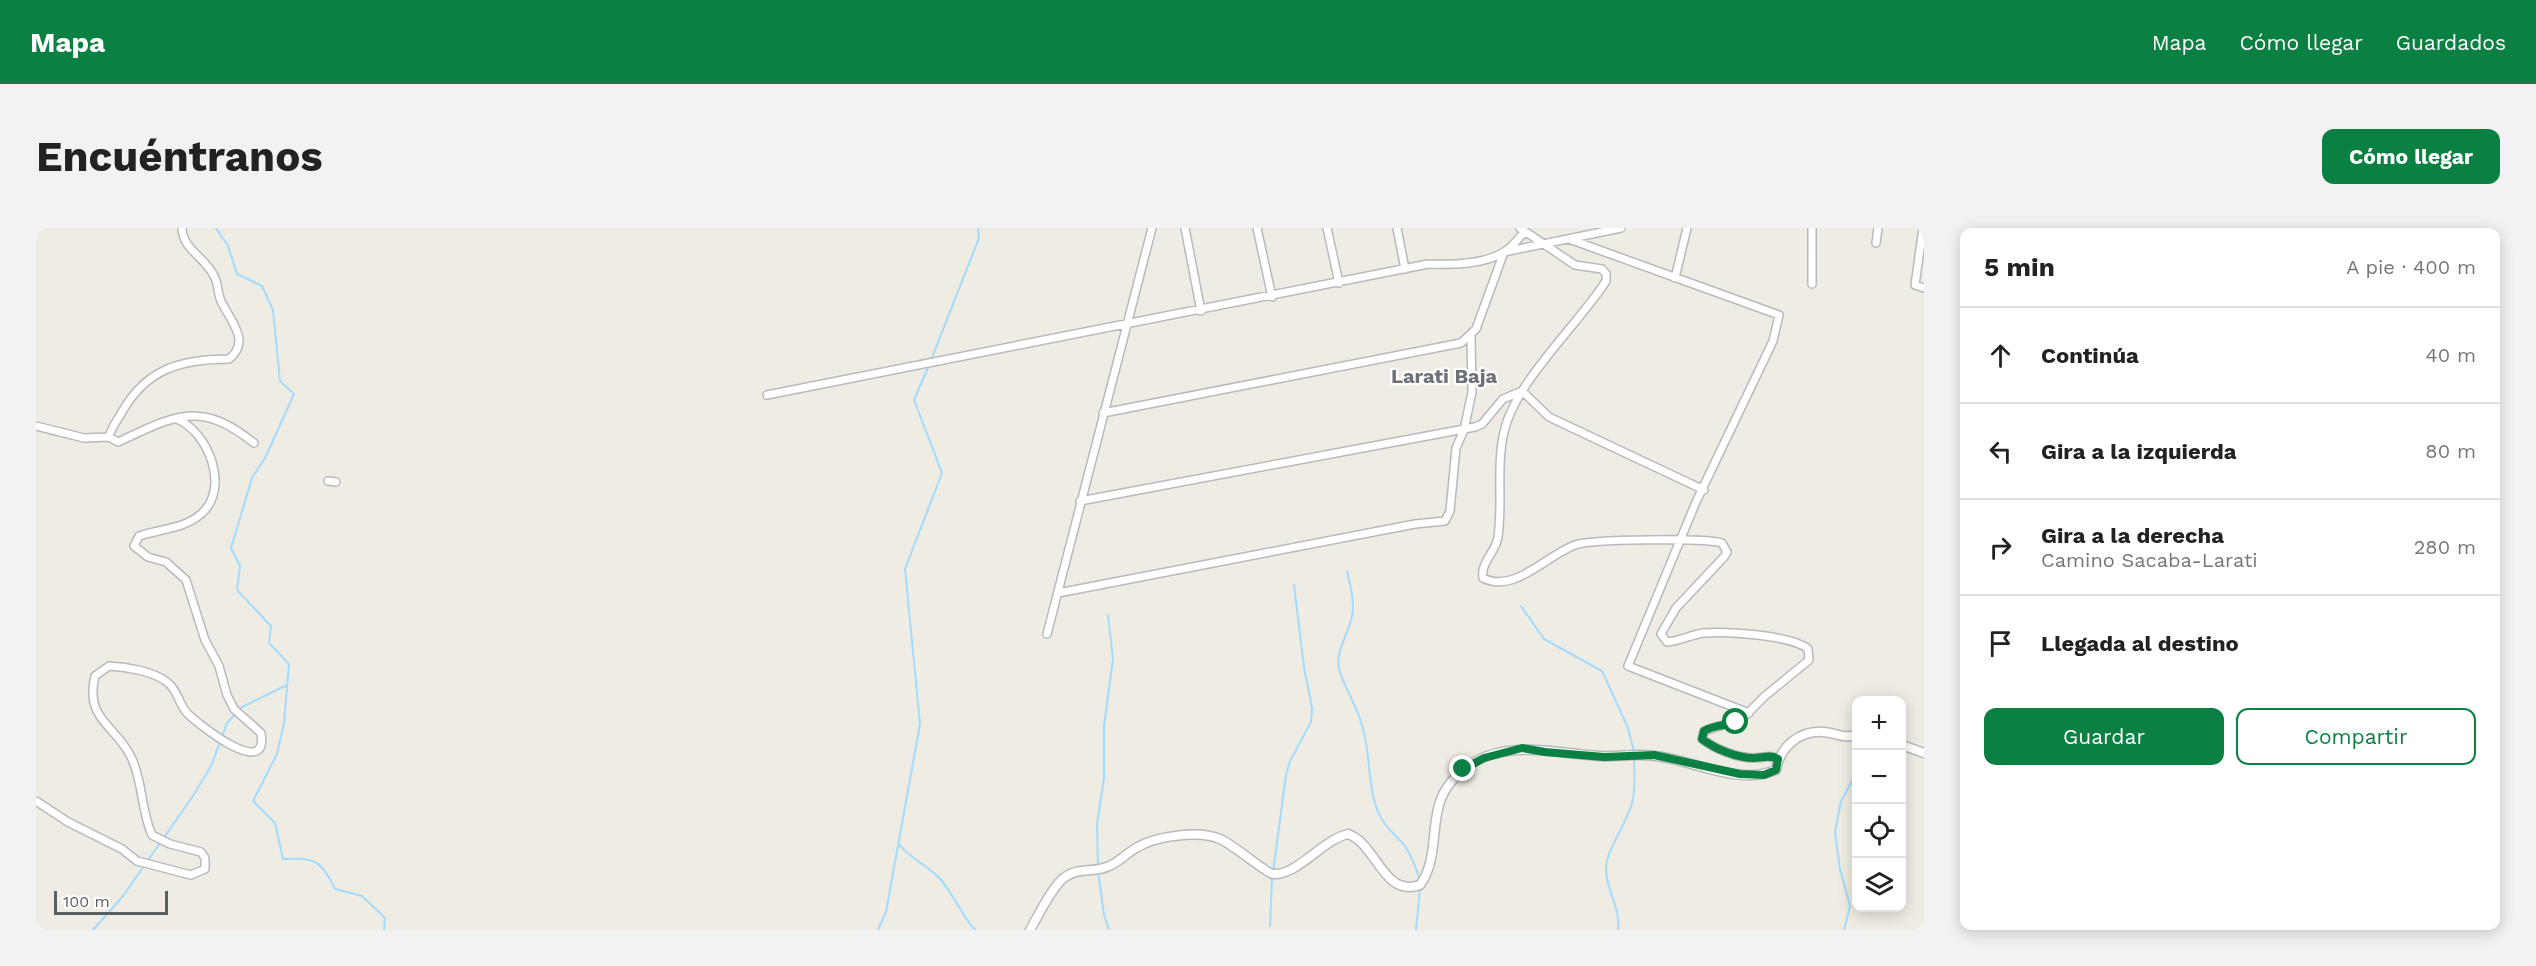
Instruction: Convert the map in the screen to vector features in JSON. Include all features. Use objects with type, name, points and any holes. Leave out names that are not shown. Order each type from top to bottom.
[{"type":"street","points":[[109,437],[132,394],[144,381],[193,361],[229,359],[238,347],[240,338],[220,301],[214,275],[183,240],[182,228]]},
{"type":"street","points":[[1047,634],[1152,228]]},
{"type":"street","points":[[1185,228],[1201,311]]},
{"type":"street","points":[[1257,228],[1272,297]]},
{"type":"street","points":[[1327,228],[1339,283]]},
{"type":"street","points":[[1397,228],[1405,269]]},
{"type":"street","points":[[767,395],[1272,297],[1428,264],[1452,265],[1621,228]]},
{"type":"street","points":[[1675,278],[1687,228]]},
{"type":"street","points":[[1812,228],[1812,284]]},
{"type":"street","points":[[1876,243],[1878,228]]},
{"type":"street","points":[[1923,228],[1915,285],[1924,288]]},
{"type":"street","points":[[1103,413],[1461,343],[1471,336],[1480,320],[1504,252],[1522,230],[1575,265],[1602,269],[1606,274],[1606,281],[1522,391],[1504,432],[1498,538],[1483,567],[1483,578],[1497,583],[1519,577],[1576,544],[1605,541],[1722,543],[1727,552],[1668,619],[1662,629],[1663,639],[1673,641],[1702,633],[1737,632],[1803,645],[1810,653],[1809,660],[1765,696],[1742,719],[1723,727],[1710,727],[1704,731],[1702,739],[1710,745],[1739,756],[1773,756],[1778,759]]},
{"type":"street","points":[[1569,239],[1779,315],[1773,341],[1704,490],[1696,502],[1682,541],[1628,666],[1749,713]]},
{"type":"street","points":[[1058,593],[1415,524],[1445,521],[1450,511],[1456,448],[1464,430],[1472,392],[1471,336]]},
{"type":"street","points":[[1522,391],[1549,417],[1704,490]]},
{"type":"street","points":[[1080,501],[1464,430],[1482,424],[1503,399],[1522,391]]},
{"type":"street","points":[[36,426],[84,438],[109,437],[117,442],[156,423],[204,416],[218,418],[254,443]]},
{"type":"street","points":[[36,801],[68,822],[122,849],[137,861],[191,875],[205,869],[205,858],[201,852],[170,844],[152,835],[134,762],[126,746],[105,726],[95,707],[93,695],[95,676],[109,666],[162,678],[176,691],[186,711],[237,749],[249,753],[256,752],[261,746],[261,733],[234,709],[219,666],[205,640],[186,580],[166,562],[148,557],[134,546],[139,536],[191,520],[202,513],[212,496],[215,479],[209,454],[194,429],[177,419]]},
{"type":"street","points":[[1030,930],[1064,877],[1084,870],[1108,867],[1151,840],[1168,837],[1218,838],[1255,860],[1263,871],[1271,874],[1294,868],[1338,836],[1348,834],[1364,843],[1378,867],[1401,887],[1411,888],[1420,885],[1429,871],[1441,796],[1463,769],[1504,750],[1522,748],[1604,757],[1654,755],[1740,774],[1764,775],[1776,770],[1783,748],[1791,741],[1824,732],[1847,738],[1852,736]]},
{"type":"street","points":[[1906,746],[1924,753]]},
{"type":"waterway","points":[[216,228],[228,246],[237,274],[262,286],[273,310],[280,381],[294,394],[265,458],[252,478],[231,548],[240,566],[237,590],[271,626],[269,643],[289,664],[284,723],[277,754],[253,801],[275,823],[283,859],[309,860],[321,866],[335,889],[362,896],[385,918],[384,930]]},
{"type":"waterway","points":[[931,360],[979,238],[978,228]]},
{"type":"waterway","points":[[878,930],[886,912],[920,724],[905,569],[942,473],[914,400],[929,365]]},
{"type":"waterway","points":[[1347,571],[1353,610],[1339,655],[1339,669],[1363,729],[1375,804],[1381,819],[1407,850],[1420,880]]},
{"type":"waterway","points":[[1270,926],[1272,879],[1286,775],[1290,761],[1311,722],[1312,708],[1304,667],[1294,585]]},
{"type":"waterway","points":[[1521,606],[1544,639],[1602,671],[1628,728],[1634,752]]},
{"type":"waterway","points":[[1098,865],[1097,824],[1104,778],[1104,726],[1113,659],[1108,615]]},
{"type":"waterway","points":[[93,930],[123,896],[193,796],[211,766],[227,723],[242,707],[287,685]]},
{"type":"waterway","points":[[1618,930],[1617,914],[1606,875],[1606,867],[1610,852],[1632,803],[1634,757]]},
{"type":"waterway","points":[[1844,930],[1850,906],[1840,869],[1835,832],[1841,801],[1852,781]]},
{"type":"waterway","points":[[899,844],[941,880],[975,930]]},
{"type":"waterway","points":[[1098,871],[1104,915],[1109,930]]},
{"type":"waterway","points":[[1416,930],[1420,888]]},
{"type":"district","name":"Larati Baja","points":[[1444,376]]},
{"type":"route","points":[[1463,769],[1504,750],[1522,748],[1604,757],[1654,755],[1699,767],[1740,774],[1764,775],[1776,770],[1778,759],[1773,756],[1753,758],[1739,756],[1710,745],[1702,739],[1704,731],[1710,727],[1723,727],[1736,722]]}]
